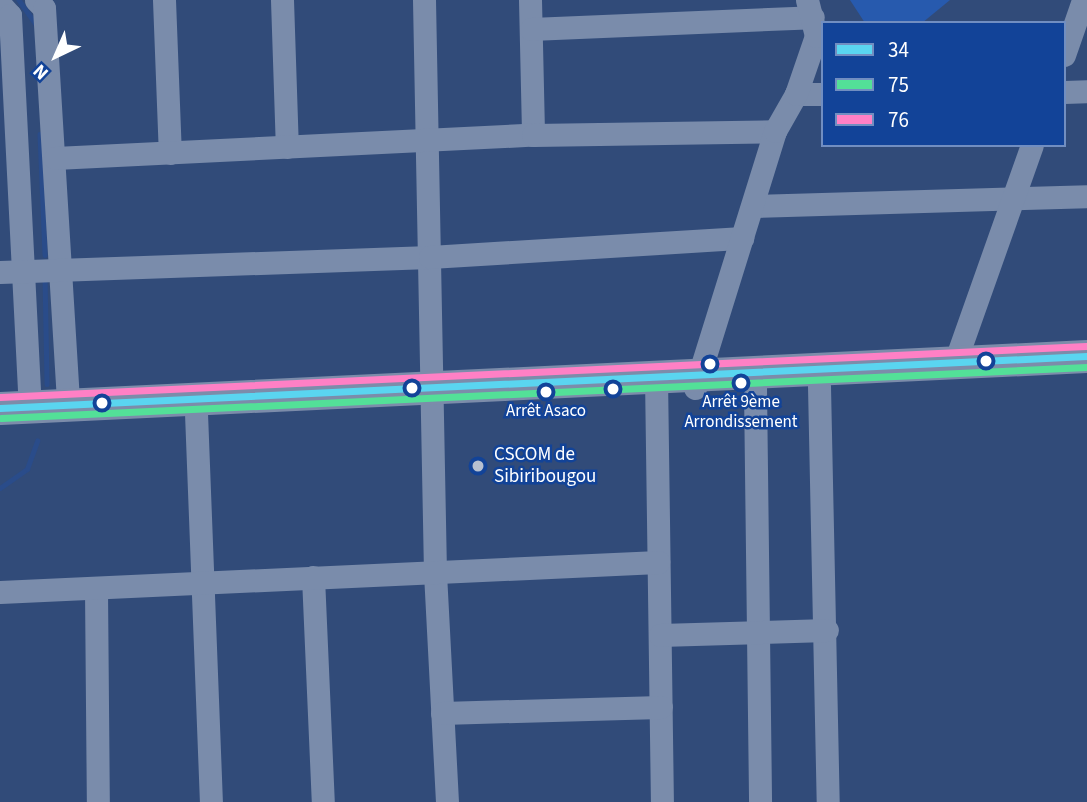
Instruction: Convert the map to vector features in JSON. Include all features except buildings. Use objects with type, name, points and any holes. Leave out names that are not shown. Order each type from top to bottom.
[{"type":"highway","points":[[15,407],[697,383],[1087,356]]},
{"type":"highway","points":[[697,383],[755,388],[1087,376]]},
{"type":"highway","points":[[0,422],[196,413],[431,393]]},
{"type":"street","points":[[36,0],[44,8],[68,405]]},
{"type":"street","points":[[164,0],[170,153]]},
{"type":"street","points":[[282,0],[287,147]]},
{"type":"street","points":[[424,0],[435,573],[447,802]]},
{"type":"street","points":[[530,0],[533,135]]},
{"type":"street","points":[[1066,49],[1083,0]]},
{"type":"street","points":[[0,4],[10,15],[24,272],[15,407]]},
{"type":"street","points":[[531,29],[810,8],[816,36],[796,94],[775,131],[754,206],[741,238],[697,383]]},
{"type":"street","points":[[1066,92],[1087,91]]},
{"type":"street","points":[[796,94],[821,94]]},
{"type":"street","points":[[55,158],[533,135],[775,131]]},
{"type":"street","points":[[954,365],[1031,147]]},
{"type":"street","points":[[754,206],[1012,201],[1087,196]]},
{"type":"street","points":[[0,272],[430,257],[741,238]]},
{"type":"street","points":[[656,384],[662,802]]},
{"type":"street","points":[[819,386],[827,630],[828,802]]},
{"type":"street","points":[[755,388],[760,802]]},
{"type":"street","points":[[196,413],[211,802]]},
{"type":"street","points":[[0,592],[96,590],[313,577],[659,562]]},
{"type":"street","points":[[313,577],[323,802]]},
{"type":"street","points":[[96,590],[98,802]]},
{"type":"street","points":[[660,635],[827,630]]},
{"type":"street","points":[[442,713],[661,707]]},
{"type":"shaded area","points":[[850,0],[950,0],[924,21],[864,21]]},
{"type":"waterway","points":[[19,0],[36,24]]},
{"type":"waterway","points":[[40,134],[45,255]]},
{"type":"waterway","points":[[45,276],[47,384]]},
{"type":"waterway","points":[[0,488],[27,469],[37,441]]},
{"type":"transit line","name":"76","points":[[0,397],[1086,346]]},
{"type":"transit line","name":"34","points":[[0,408],[1087,356]]},
{"type":"transit line","name":"75","points":[[1,418],[1087,367]]},
{"type":"place","name":"Arrêt 9ème Arrondissement","points":[[741,383]]},
{"type":"place","name":"Arrêt Asaco","points":[[546,392]]},
{"type":"place","name":"CSCOM de Sibiribougou","points":[[478,466]]}]
